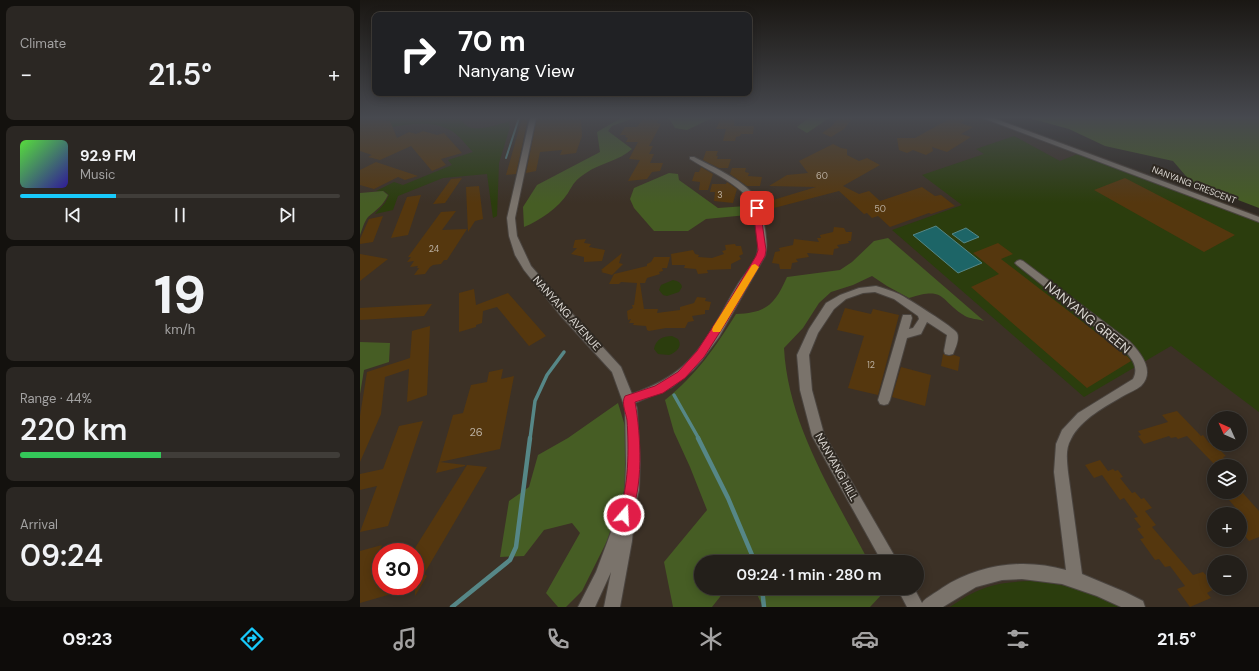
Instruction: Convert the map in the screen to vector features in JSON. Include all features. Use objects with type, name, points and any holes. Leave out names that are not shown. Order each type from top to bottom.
[{"type":"street","name":"NANYANG AVENUE","points":[[526,146],[511,218],[516,247],[527,268],[616,370],[629,400],[632,420],[632,490],[628,507],[625,541],[612,607]]},
{"type":"street","name":"NANYANG CRESCENT","points":[[1062,146],[1259,220]]},
{"type":"street","points":[[629,400],[659,389],[681,375],[700,354],[757,264],[762,250],[759,220],[753,200],[741,188],[692,158]]},
{"type":"street","name":"NANYANG GREEN","points":[[1020,263],[1125,344],[1136,356],[1141,365],[1141,375],[1137,382],[1084,415],[1074,423],[1066,433],[1062,443],[1060,455],[1061,472],[1074,579]]},
{"type":"street","name":"NANYANG HILL","points":[[886,555],[818,436],[806,390],[803,355],[807,343],[825,313],[836,301],[862,290],[876,289],[897,297],[952,333],[953,336],[949,350]]},
{"type":"street","points":[[902,335],[917,331],[924,319],[922,312]]},
{"type":"street","points":[[884,400],[906,318]]},
{"type":"street","name":"NANYANG AVENUE","points":[[586,607],[602,576],[621,522],[628,507]]},
{"type":"street","points":[[929,607],[957,588],[982,577],[1031,571],[1092,584],[1137,607]]},
{"type":"street","points":[[909,595],[916,607]]},
{"type":"shaded area","points":[[360,146],[1074,146],[1259,215],[1259,607],[360,607]]},
{"type":"green space","points":[[468,146],[504,146],[499,163],[497,216],[493,218],[487,174],[443,178],[398,196],[393,210],[375,214],[385,203],[389,195],[384,191],[376,191],[394,182],[403,185],[452,165],[448,160],[473,152]]},
{"type":"green space","points":[[599,146],[628,146],[632,149],[627,153],[582,175],[554,209],[537,221],[524,227],[523,207],[537,185],[600,152]]},
{"type":"green space","points":[[984,146],[1033,146],[1060,161],[1080,153],[1259,220],[1259,412],[1171,346],[1084,397],[892,230],[962,205],[922,175],[984,154],[976,149]]},
{"type":"green space","points":[[1106,146],[1259,146],[1259,208],[1191,182],[1173,161]]},
{"type":"green space","points":[[669,173],[678,174],[679,180],[718,208],[746,206],[747,215],[706,219],[688,231],[654,231],[634,208],[630,199],[634,188]]},
{"type":"green space","points":[[383,191],[388,195],[386,199],[379,208],[368,217],[360,235],[360,193]]},
{"type":"green space","points":[[888,238],[984,321],[965,316],[941,296],[930,294],[909,298],[872,276],[853,285],[831,292],[819,303],[803,328],[784,348],[787,377],[803,432],[828,485],[865,555],[694,555],[694,595],[721,595],[712,607],[673,607],[664,562],[707,510],[674,432],[665,400],[696,371],[720,339],[736,314],[755,312],[769,305],[778,294],[787,277],[840,270],[852,262],[874,241]]},
{"type":"green space","points":[[673,280],[681,284],[682,287],[679,292],[667,296],[663,295],[659,290],[661,285]]},
{"type":"green space","points":[[672,336],[678,339],[680,344],[678,349],[669,355],[658,354],[654,349],[658,340],[663,337]]},
{"type":"green space","points":[[360,342],[390,343],[389,362],[364,370],[360,394]]},
{"type":"green space","points":[[618,403],[628,436],[625,488],[607,541],[582,591],[566,607],[558,607],[546,593],[580,533],[572,523],[544,530],[524,556],[500,557],[509,501],[529,487],[538,455],[568,438]]},
{"type":"green space","points":[[1031,581],[1054,584],[1088,592],[1119,607],[950,607],[979,590],[997,584]]},
{"type":"green space","points":[[757,595],[881,595],[870,607],[763,607]]},
{"type":"water","points":[[936,226],[982,263],[958,273],[913,235]]},
{"type":"water","points":[[966,228],[979,237],[964,243],[952,234]]},
{"type":"building","points":[[360,146],[410,146],[380,160],[368,157],[372,155],[360,151]]},
{"type":"building","points":[[411,146],[456,146],[462,153],[441,159],[446,165],[432,171]]},
{"type":"building","points":[[514,146],[522,146],[516,174],[506,175]]},
{"type":"building","points":[[531,146],[578,146],[576,153],[560,155],[562,150],[540,152],[536,171],[526,173]]},
{"type":"building","points":[[636,146],[653,146],[649,154],[654,154],[650,163],[663,163],[660,171],[652,172],[647,179],[628,181],[640,160],[629,159]]},
{"type":"building","points":[[828,146],[838,146],[847,149],[847,155],[859,161],[867,158],[880,165],[843,186],[859,194],[869,191],[880,201],[922,187],[935,196],[941,195],[955,206],[931,214],[929,213],[890,227],[878,216],[872,218],[867,213],[864,214],[839,191],[774,208],[773,200],[816,187],[769,186],[787,175],[808,173],[799,161]]},
{"type":"building","points":[[898,146],[956,146],[947,152],[932,147],[933,151],[926,155],[913,150],[907,153],[899,150]]},
{"type":"building","points":[[706,151],[718,151],[716,156],[718,156],[717,159],[731,159],[728,168],[719,168],[703,160]]},
{"type":"building","points":[[376,162],[418,176],[405,180],[398,177],[374,189],[360,185],[360,170]]},
{"type":"building","points":[[701,167],[713,174],[708,190],[699,190],[700,182],[692,181],[695,172],[699,172]]},
{"type":"building","points":[[732,168],[746,168],[745,172],[749,173],[748,176],[762,177],[760,186],[747,186],[730,174]]},
{"type":"building","points":[[462,178],[445,203],[433,204],[451,179]]},
{"type":"building","points":[[1125,178],[1235,235],[1204,252],[1094,190]]},
{"type":"building","points":[[727,182],[737,189],[733,203],[714,201],[715,192],[710,192],[712,184],[726,184]]},
{"type":"building","points":[[479,186],[483,219],[475,221],[468,232],[466,187]]},
{"type":"building","points":[[421,195],[408,235],[391,238],[407,197]]},
{"type":"building","points":[[456,211],[442,230],[467,229],[447,260],[444,260],[441,264],[433,265],[425,274],[414,275],[419,268],[417,268],[418,266],[410,267],[414,261],[407,262],[411,257],[408,257],[441,212]]},
{"type":"building","points":[[383,216],[373,242],[360,244],[360,239],[369,219]]},
{"type":"building","points":[[834,227],[844,228],[846,232],[852,232],[851,241],[848,241],[849,243],[837,245],[839,248],[834,249],[833,255],[807,253],[809,257],[796,259],[798,262],[792,263],[791,269],[780,269],[779,264],[772,263],[775,252],[780,251],[779,248],[793,245],[794,239],[819,242],[817,238],[821,238],[820,235],[833,232]]},
{"type":"building","points":[[586,239],[584,243],[591,244],[589,247],[605,250],[602,261],[584,262],[584,257],[571,254],[577,248],[573,248],[575,240]]},
{"type":"building","points":[[998,243],[1013,254],[1001,259],[1128,357],[1131,361],[1087,388],[971,287],[999,274],[973,253]]},
{"type":"building","points":[[735,244],[736,246],[741,246],[743,254],[739,256],[741,259],[731,264],[731,269],[707,270],[708,273],[698,274],[696,269],[684,268],[685,265],[672,265],[671,254],[693,250],[695,254],[699,255],[698,257],[712,258],[724,254],[722,251],[726,250],[725,245]]},
{"type":"building","points":[[622,253],[619,263],[623,264],[612,275],[601,272],[603,271],[601,270]]},
{"type":"building","points":[[360,254],[388,259],[360,281]]},
{"type":"building","points":[[654,257],[670,257],[667,268],[662,268],[663,271],[659,272],[660,274],[647,278],[645,283],[640,283],[644,309],[658,309],[657,313],[680,310],[680,307],[694,303],[697,297],[706,298],[705,301],[711,302],[709,310],[705,310],[705,314],[692,316],[694,321],[688,322],[685,328],[666,328],[649,331],[647,330],[646,326],[633,325],[634,323],[629,323],[631,319],[628,320],[627,311],[633,308],[632,305],[634,305],[637,283],[621,282],[619,284],[609,284],[614,274],[647,266],[647,264],[651,262]]},
{"type":"building","points":[[474,289],[476,305],[508,293],[546,336],[529,346],[497,307],[483,311],[482,323],[476,325],[476,327],[459,332],[459,293]]},
{"type":"building","points":[[432,304],[424,316],[360,320],[360,308]]},
{"type":"building","points":[[845,308],[871,314],[873,309],[899,315],[878,395],[848,388],[864,336],[837,330]]},
{"type":"building","points":[[430,326],[427,395],[407,402],[409,369],[385,377],[381,414],[360,462],[360,416],[367,372],[410,358],[412,331]]},
{"type":"building","points":[[943,354],[960,357],[958,371],[941,366]]},
{"type":"building","points":[[901,367],[931,375],[925,406],[892,397]]},
{"type":"building","points":[[503,369],[501,379],[514,376],[500,449],[440,462],[465,466],[436,473],[453,415],[463,413],[471,385],[487,382],[489,372]]},
{"type":"building","points":[[1177,411],[1207,440],[1207,451],[1221,451],[1226,456],[1223,457],[1225,459],[1209,459],[1187,436],[1178,439],[1176,437],[1171,438],[1169,436],[1144,444],[1138,436],[1141,435],[1138,431],[1168,422],[1162,415]]},
{"type":"building","points":[[423,421],[388,526],[360,532],[377,486],[360,490],[360,474],[383,469],[399,426]]},
{"type":"building","points":[[1100,460],[1108,471],[1113,469],[1115,471],[1118,470],[1123,477],[1120,478],[1132,493],[1135,492],[1141,499],[1144,498],[1152,508],[1145,511],[1156,525],[1152,527],[1193,575],[1203,572],[1207,574],[1207,595],[1211,598],[1190,607],[1177,589],[1185,586],[1170,566],[1165,567],[1159,559],[1155,560],[1140,539],[1144,538],[1137,529],[1141,527],[1134,518],[1138,517],[1124,498],[1120,500],[1102,475],[1094,478],[1085,465]]},
{"type":"building","points":[[467,465],[487,467],[424,574],[424,543],[418,543]]},
{"type":"building","points":[[1247,498],[1259,511],[1259,537],[1249,541],[1247,539],[1247,507],[1235,507],[1229,500],[1232,500],[1231,499],[1247,499]]},
{"type":"building","points":[[372,548],[372,595],[388,595],[360,603],[360,551]]},
{"type":"building","points":[[424,574],[427,576],[424,581]]},
{"type":"waterway","points":[[506,158],[510,146]]},
{"type":"waterway","points":[[530,439],[535,401],[547,375],[564,352]]},
{"type":"waterway","points":[[674,395],[699,439]]},
{"type":"waterway","points":[[452,607],[510,560],[516,547],[530,438]]},
{"type":"waterway","points":[[698,438],[728,498],[752,555]]},
{"type":"waterway","points":[[763,595],[764,607]]},
{"type":"slow traffic","points":[[716,330],[755,267]]},
{"type":"route","points":[[624,515],[628,507],[633,482],[632,420],[629,400],[659,389],[681,375],[700,354],[724,319],[761,256],[762,250],[757,208]]}]
